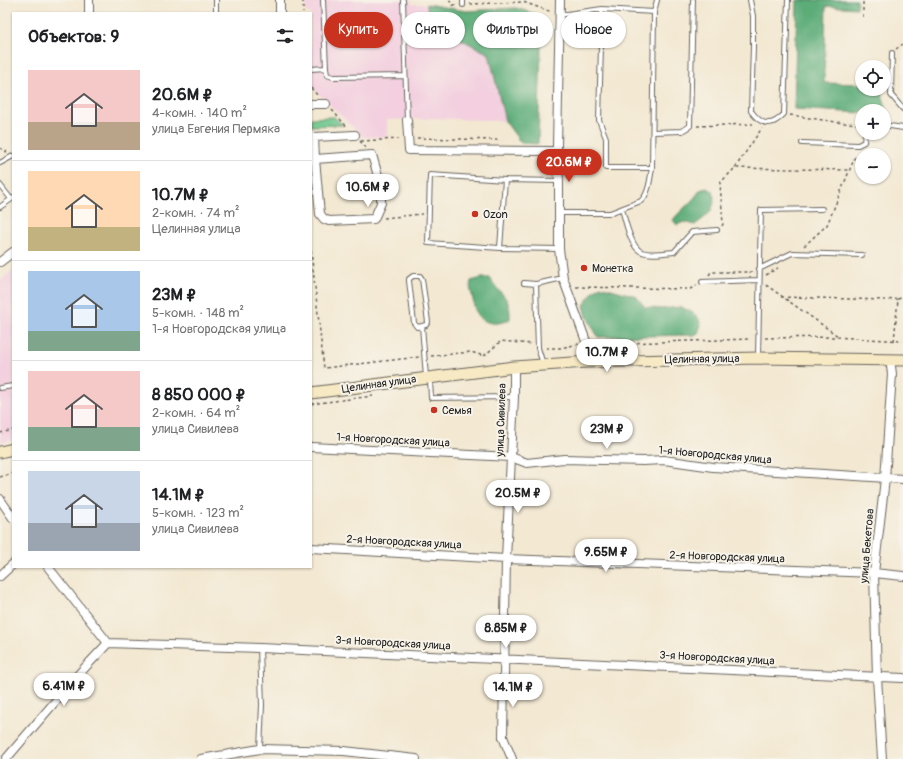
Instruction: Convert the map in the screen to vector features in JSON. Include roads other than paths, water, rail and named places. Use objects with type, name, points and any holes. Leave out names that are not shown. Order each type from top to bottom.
[{"type":"main road","name":"Целинная улица","points":[[312,394],[514,367],[587,362],[758,358],[903,360]]},
{"type":"main road","points":[[0,452],[12,449]]},
{"type":"street","points":[[89,0],[89,12]]},
{"type":"street","points":[[280,0],[280,12]]},
{"type":"street","points":[[560,0],[557,151],[559,181],[559,248],[563,278],[587,344],[587,362]]},
{"type":"street","points":[[312,104],[326,104]]},
{"type":"street","points":[[407,120],[409,150],[557,151]]},
{"type":"street","points":[[313,159],[372,155],[380,186],[382,203],[374,219],[329,221],[324,219],[320,214],[313,159],[314,137],[355,135]]},
{"type":"street","points":[[0,262],[12,253]]},
{"type":"street","name":"улица Бекетова","points":[[882,759],[877,677],[874,573],[885,479],[892,374],[890,360]]},
{"type":"street","name":"улица Сивилева","points":[[512,759],[503,737],[506,559],[514,397],[514,367]]},
{"type":"street","name":"1-я Новгородская улица","points":[[312,447],[511,457],[527,463],[564,459],[643,461],[664,460],[714,467],[903,480]]},
{"type":"street","points":[[0,499],[12,517]]},
{"type":"street","name":"2-я Новгородская улица","points":[[312,548],[506,559],[874,573],[903,576]]},
{"type":"street","points":[[0,576],[12,565]]},
{"type":"street","points":[[6,759],[77,676],[108,643],[49,568]]},
{"type":"street","name":"3-я Новгородская улица","points":[[108,643],[260,648],[903,678]]},
{"type":"street","points":[[201,759],[260,749],[344,751],[416,759]]},
{"type":"lane","points":[[216,0],[216,12]]},
{"type":"lane","points":[[323,0],[327,75],[334,77],[405,76]]},
{"type":"lane","points":[[403,0],[407,120]]},
{"type":"lane","points":[[559,213],[610,213],[644,198],[647,193],[652,168],[654,12],[657,0]]},
{"type":"lane","points":[[653,132],[682,131],[690,126],[693,0]]},
{"type":"lane","points":[[750,0],[753,47],[751,111],[757,118],[765,123],[773,123],[784,114],[788,0]]},
{"type":"lane","points":[[602,9],[599,120],[606,138],[606,168],[652,168]]},
{"type":"lane","points":[[560,15],[602,9],[654,12]]},
{"type":"lane","points":[[892,53],[891,95],[903,109]]},
{"type":"lane","points":[[312,69],[326,68]]},
{"type":"lane","points":[[891,126],[903,128]]},
{"type":"lane","points":[[802,143],[858,145],[864,142],[864,140]]},
{"type":"lane","points":[[0,163],[12,157]]},
{"type":"lane","points":[[559,181],[505,180],[430,175],[428,244],[500,248],[559,248]]},
{"type":"lane","points":[[500,248],[505,180]]},
{"type":"lane","points":[[0,185],[12,198],[0,207]]},
{"type":"lane","points":[[622,209],[632,243],[640,251],[650,253],[674,252],[692,232],[717,230]]},
{"type":"lane","points":[[758,358],[761,210],[822,209]]},
{"type":"lane","points":[[759,271],[792,253],[862,254]]},
{"type":"lane","points":[[413,276],[420,276],[422,280],[428,322],[426,325],[422,326],[417,326],[414,323],[409,281],[409,279],[413,276]]},
{"type":"lane","points":[[524,283],[536,284],[563,278]]},
{"type":"lane","points":[[702,282],[759,280]]},
{"type":"lane","points":[[536,284],[538,348],[544,365]]},
{"type":"lane","points":[[422,326],[431,398],[514,397]]},
{"type":"lane","points":[[0,388],[12,386]]},
{"type":"lane","points":[[260,648],[262,705],[260,749]]},
{"type":"place","name":"Ozon","points":[[475,214]]},
{"type":"place","name":"Монетка","points":[[584,268]]},
{"type":"place","name":"Семья","points":[[434,410]]}]
